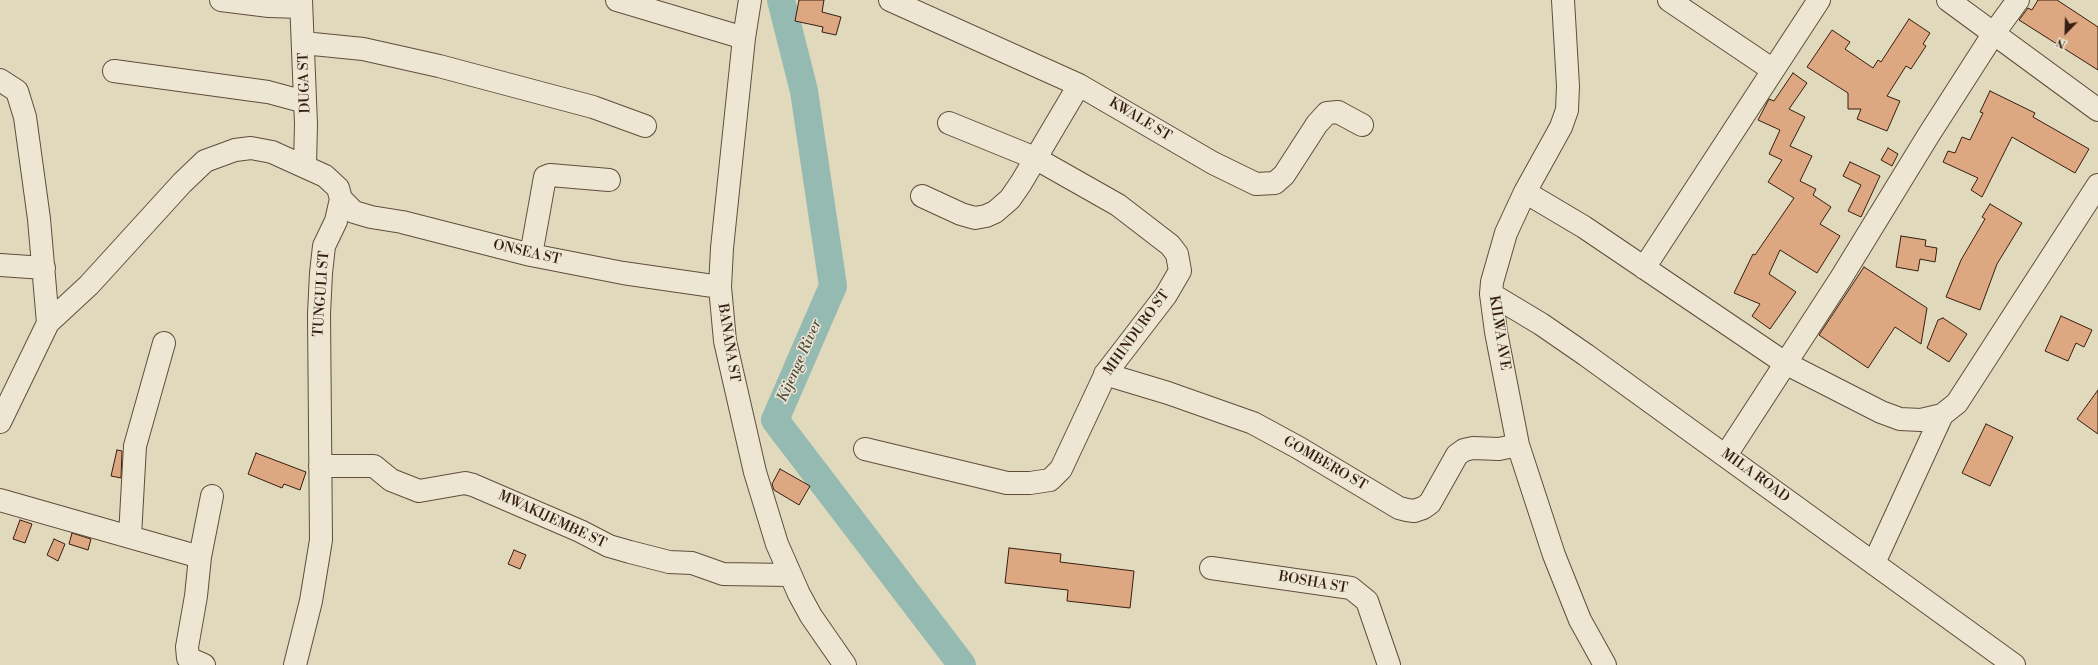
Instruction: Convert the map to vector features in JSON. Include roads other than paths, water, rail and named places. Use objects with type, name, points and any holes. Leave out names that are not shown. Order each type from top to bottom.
[{"type":"street","points":[[221,0],[269,6],[301,4]]},
{"type":"street","points":[[617,0],[744,38]]},
{"type":"street","name":"BANANA ST","points":[[750,0],[744,38],[724,226],[720,288],[725,341],[762,496],[789,575],[811,616],[845,665]]},
{"type":"street","name":"KWALE ST","points":[[890,0],[1079,85],[1207,160],[1240,178],[1256,184],[1275,183],[1284,175],[1317,124],[1327,112],[1338,112],[1362,124]]},
{"type":"street","name":"KILWA AVE","points":[[1563,0],[1568,86],[1567,110],[1561,127],[1524,192],[1506,233],[1492,282],[1491,294],[1496,332],[1518,445],[1554,555],[1580,620],[1605,665]]},
{"type":"street","points":[[1669,0],[1773,70]]},
{"type":"street","points":[[1644,268],[1819,0]]},
{"type":"street","points":[[1948,0],[2098,110]]},
{"type":"street","points":[[1726,455],[1841,278],[1928,136],[1994,33],[2018,0]]},
{"type":"street","name":"DUGA ST","points":[[301,4],[305,102],[305,165]]},
{"type":"street","points":[[303,43],[363,49],[439,66],[593,107],[645,126]]},
{"type":"street","points":[[114,70],[268,92],[305,102]]},
{"type":"street","points":[[0,80],[17,91],[25,117],[44,268],[48,323]]},
{"type":"street","points":[[922,196],[961,214],[975,218],[996,212],[1010,199],[1079,85]]},
{"type":"street","name":"MHINDURO ST","points":[[865,450],[1007,483],[1030,483],[1050,480],[1061,469],[1105,374],[1178,278],[1180,271],[1177,254],[1162,237],[1118,205],[1035,158],[949,122]]},
{"type":"street","points":[[0,422],[48,323],[89,285],[182,183],[206,161],[235,150],[251,148],[272,152],[305,165],[325,176],[338,188],[342,199]]},
{"type":"street","points":[[531,255],[546,177],[550,175],[609,180]]},
{"type":"street","points":[[1524,192],[1584,227],[1785,363],[1831,388],[1881,412],[1900,419],[1921,420],[1942,415],[1957,403],[2098,185]]},
{"type":"street","name":"ONSEA ST","points":[[342,199],[348,208],[360,214],[402,222],[531,255],[623,273],[720,288]]},
{"type":"street","name":"TUNGULI ST","points":[[295,665],[311,601],[321,540],[319,314],[321,273],[324,246],[336,221],[342,199]]},
{"type":"street","points":[[0,264],[44,268]]},
{"type":"street","name":"MILA ROAD","points":[[1491,294],[1541,324],[1726,455],[2014,665]]},
{"type":"street","points":[[130,536],[135,446],[164,343]]},
{"type":"street","name":"GOMBERO ST","points":[[1105,374],[1168,393],[1253,424],[1300,448],[1399,508],[1407,510],[1419,510],[1430,503],[1454,460],[1464,450],[1473,448],[1500,449],[1518,445]]},
{"type":"street","points":[[1874,563],[1942,415]]},
{"type":"street","name":"MWAKIJEMBE ST","points":[[320,466],[374,466],[391,480],[410,489],[419,491],[465,483],[544,514],[609,546],[623,550],[669,562],[692,563],[723,574],[789,575]]},
{"type":"street","points":[[204,665],[188,658],[187,653],[200,557],[212,496]]},
{"type":"street","points":[[0,500],[200,557]]},
{"type":"street","name":"BOSHA ST","points":[[1211,568],[1351,588],[1368,601],[1389,665]]},
{"type":"waterway","name":"Kijenge River","points":[[781,0],[804,91],[833,286],[775,420],[962,665]]}]
